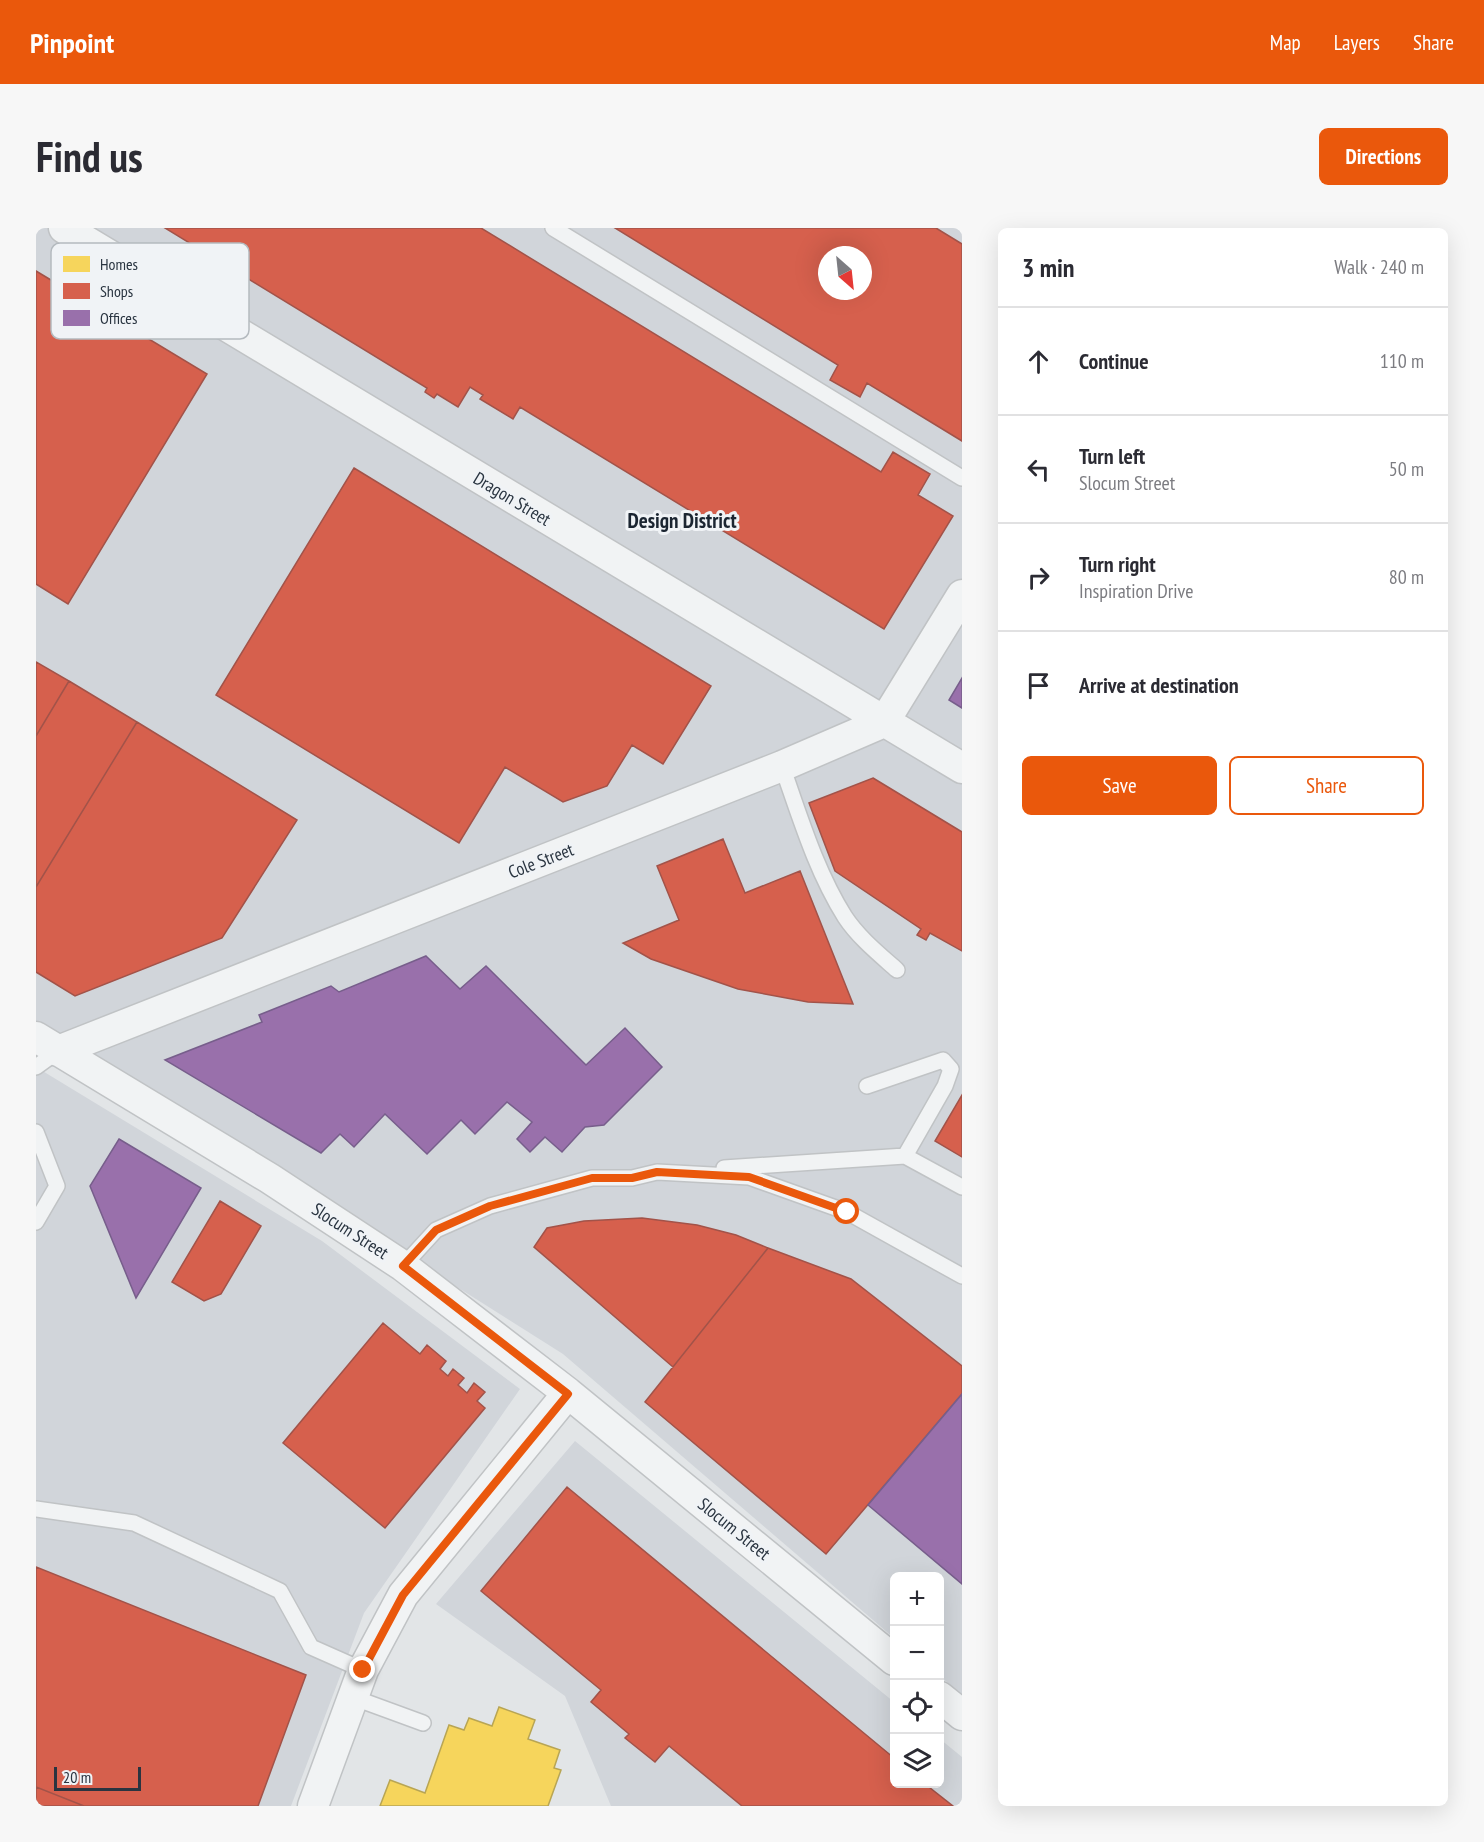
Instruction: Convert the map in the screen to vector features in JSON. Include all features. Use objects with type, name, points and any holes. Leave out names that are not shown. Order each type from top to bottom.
[{"type":"street","name":"Dragon Street","points":[[64,228],[89,243]]},
{"type":"street","name":"Dragon Street","points":[[248,339],[962,768]]},
{"type":"street","points":[[884,722],[962,595]]},
{"type":"street","name":"Cole Street","points":[[43,1052],[782,766],[884,722]]},
{"type":"street","name":"Slocum Street","points":[[43,1052],[268,1178],[403,1266],[568,1394],[890,1657]]},
{"type":"street","points":[[313,1806],[363,1670],[403,1595],[568,1394]]},
{"type":"lane","points":[[553,228],[962,478]]},
{"type":"lane","points":[[782,766],[816,861],[836,901],[864,940],[897,970]]},
{"type":"lane","points":[[867,1086],[943,1060],[951,1069],[945,1086],[904,1156]]},
{"type":"lane","points":[[36,1132],[57,1186],[36,1222]]},
{"type":"lane","points":[[403,1266],[436,1230],[490,1206],[592,1178],[632,1178],[657,1172],[904,1156],[962,1187]]},
{"type":"lane","points":[[657,1172],[749,1177],[847,1212],[962,1276]]},
{"type":"lane","points":[[36,1509],[134,1523],[280,1591],[311,1647],[363,1670]]},
{"type":"lane","points":[[352,1697],[423,1723]]},
{"type":"shaded area","points":[[36,228],[962,228],[962,1695],[944,1679],[944,1572],[890,1572],[890,1635],[563,1354],[36,1021]]},
{"type":"shaded area","points":[[36,1067],[322,1241],[520,1389],[364,1613],[291,1806],[36,1806]]},
{"type":"shaded area","points":[[575,1441],[890,1699],[890,1788],[944,1788],[944,1742],[962,1757],[962,1806],[611,1806],[565,1696],[436,1604]]},
{"type":"building: Homes","points":[[499,1707],[535,1720],[528,1739],[560,1750],[554,1768],[561,1770],[548,1806],[380,1806],[390,1780],[425,1793],[449,1725],[464,1730],[469,1718],[492,1726]]},
{"type":"building: Shops","points":[[165,228],[481,228],[881,472],[893,452],[930,474],[918,495],[953,516],[884,629],[520,407],[513,419],[480,399],[483,395],[470,387],[458,407],[437,394],[434,398],[425,392],[427,388],[249,279],[249,243],[190,243]]},
{"type":"building: Shops","points":[[615,228],[936,228],[962,244],[962,441],[867,383],[860,397],[830,380],[838,365]]},
{"type":"building: Shops","points":[[36,271],[51,280],[51,339],[149,339],[207,374],[68,604],[36,584]]},
{"type":"building: Shops","points":[[354,468],[711,686],[663,764],[632,745],[607,786],[563,802],[505,767],[459,843],[216,695]]},
{"type":"building: Shops","points":[[36,662],[69,681],[36,736]]},
{"type":"building: Shops","points":[[69,681],[137,722],[36,887],[36,736]]},
{"type":"building: Shops","points":[[137,722],[297,820],[222,938],[75,996],[36,972],[36,887]]},
{"type":"building: Shops","points":[[873,778],[962,832],[962,951],[930,933],[926,940],[917,935],[921,929],[835,871],[809,803]]},
{"type":"building: Shops","points":[[723,839],[745,893],[800,871],[853,1004],[808,1002],[738,989],[651,959],[623,943],[679,920],[657,866]]},
{"type":"building: Shops","points":[[962,1095],[962,1157],[935,1141]]},
{"type":"building: Shops","points":[[220,1201],[261,1226],[221,1294],[204,1301],[172,1282]]},
{"type":"building: Shops","points":[[642,1218],[697,1225],[736,1235],[768,1248],[673,1367],[534,1247],[547,1228],[584,1221]]},
{"type":"building: Shops","points":[[768,1248],[851,1279],[962,1366],[962,1394],[826,1554],[645,1402]]},
{"type":"building: Shops","points":[[383,1323],[420,1354],[427,1345],[446,1361],[440,1369],[448,1376],[453,1369],[464,1378],[458,1385],[467,1393],[474,1383],[485,1392],[477,1401],[485,1408],[385,1528],[283,1443]]},
{"type":"building: Shops","points":[[567,1487],[890,1755],[890,1788],[930,1788],[953,1806],[742,1806],[669,1746],[655,1762],[625,1738],[629,1734],[591,1702],[601,1690],[481,1591]]},
{"type":"building: Shops","points":[[36,1567],[306,1675],[258,1806],[84,1806],[36,1787]]},
{"type":"building: Shops","points":[[36,1787],[84,1806],[36,1806]]},
{"type":"building: Offices","points":[[962,678],[962,708],[949,700]]},
{"type":"building: Offices","points":[[426,956],[460,989],[486,966],[586,1065],[625,1028],[662,1067],[604,1125],[585,1127],[562,1152],[545,1137],[530,1152],[517,1139],[532,1122],[507,1102],[475,1134],[461,1120],[427,1154],[385,1114],[354,1147],[340,1134],[321,1153],[165,1060],[262,1022],[259,1015],[331,986],[339,992]]},
{"type":"building: Offices","points":[[119,1139],[201,1188],[136,1298],[90,1186]]},
{"type":"building: Offices","points":[[962,1394],[962,1584],[868,1505]]},
{"type":"district","name":"Design District","points":[[682,521]]},
{"type":"route","points":[[363,1670],[403,1595],[568,1394],[403,1266],[436,1230],[490,1206],[592,1178],[632,1178],[657,1172],[749,1177],[847,1212]]}]
